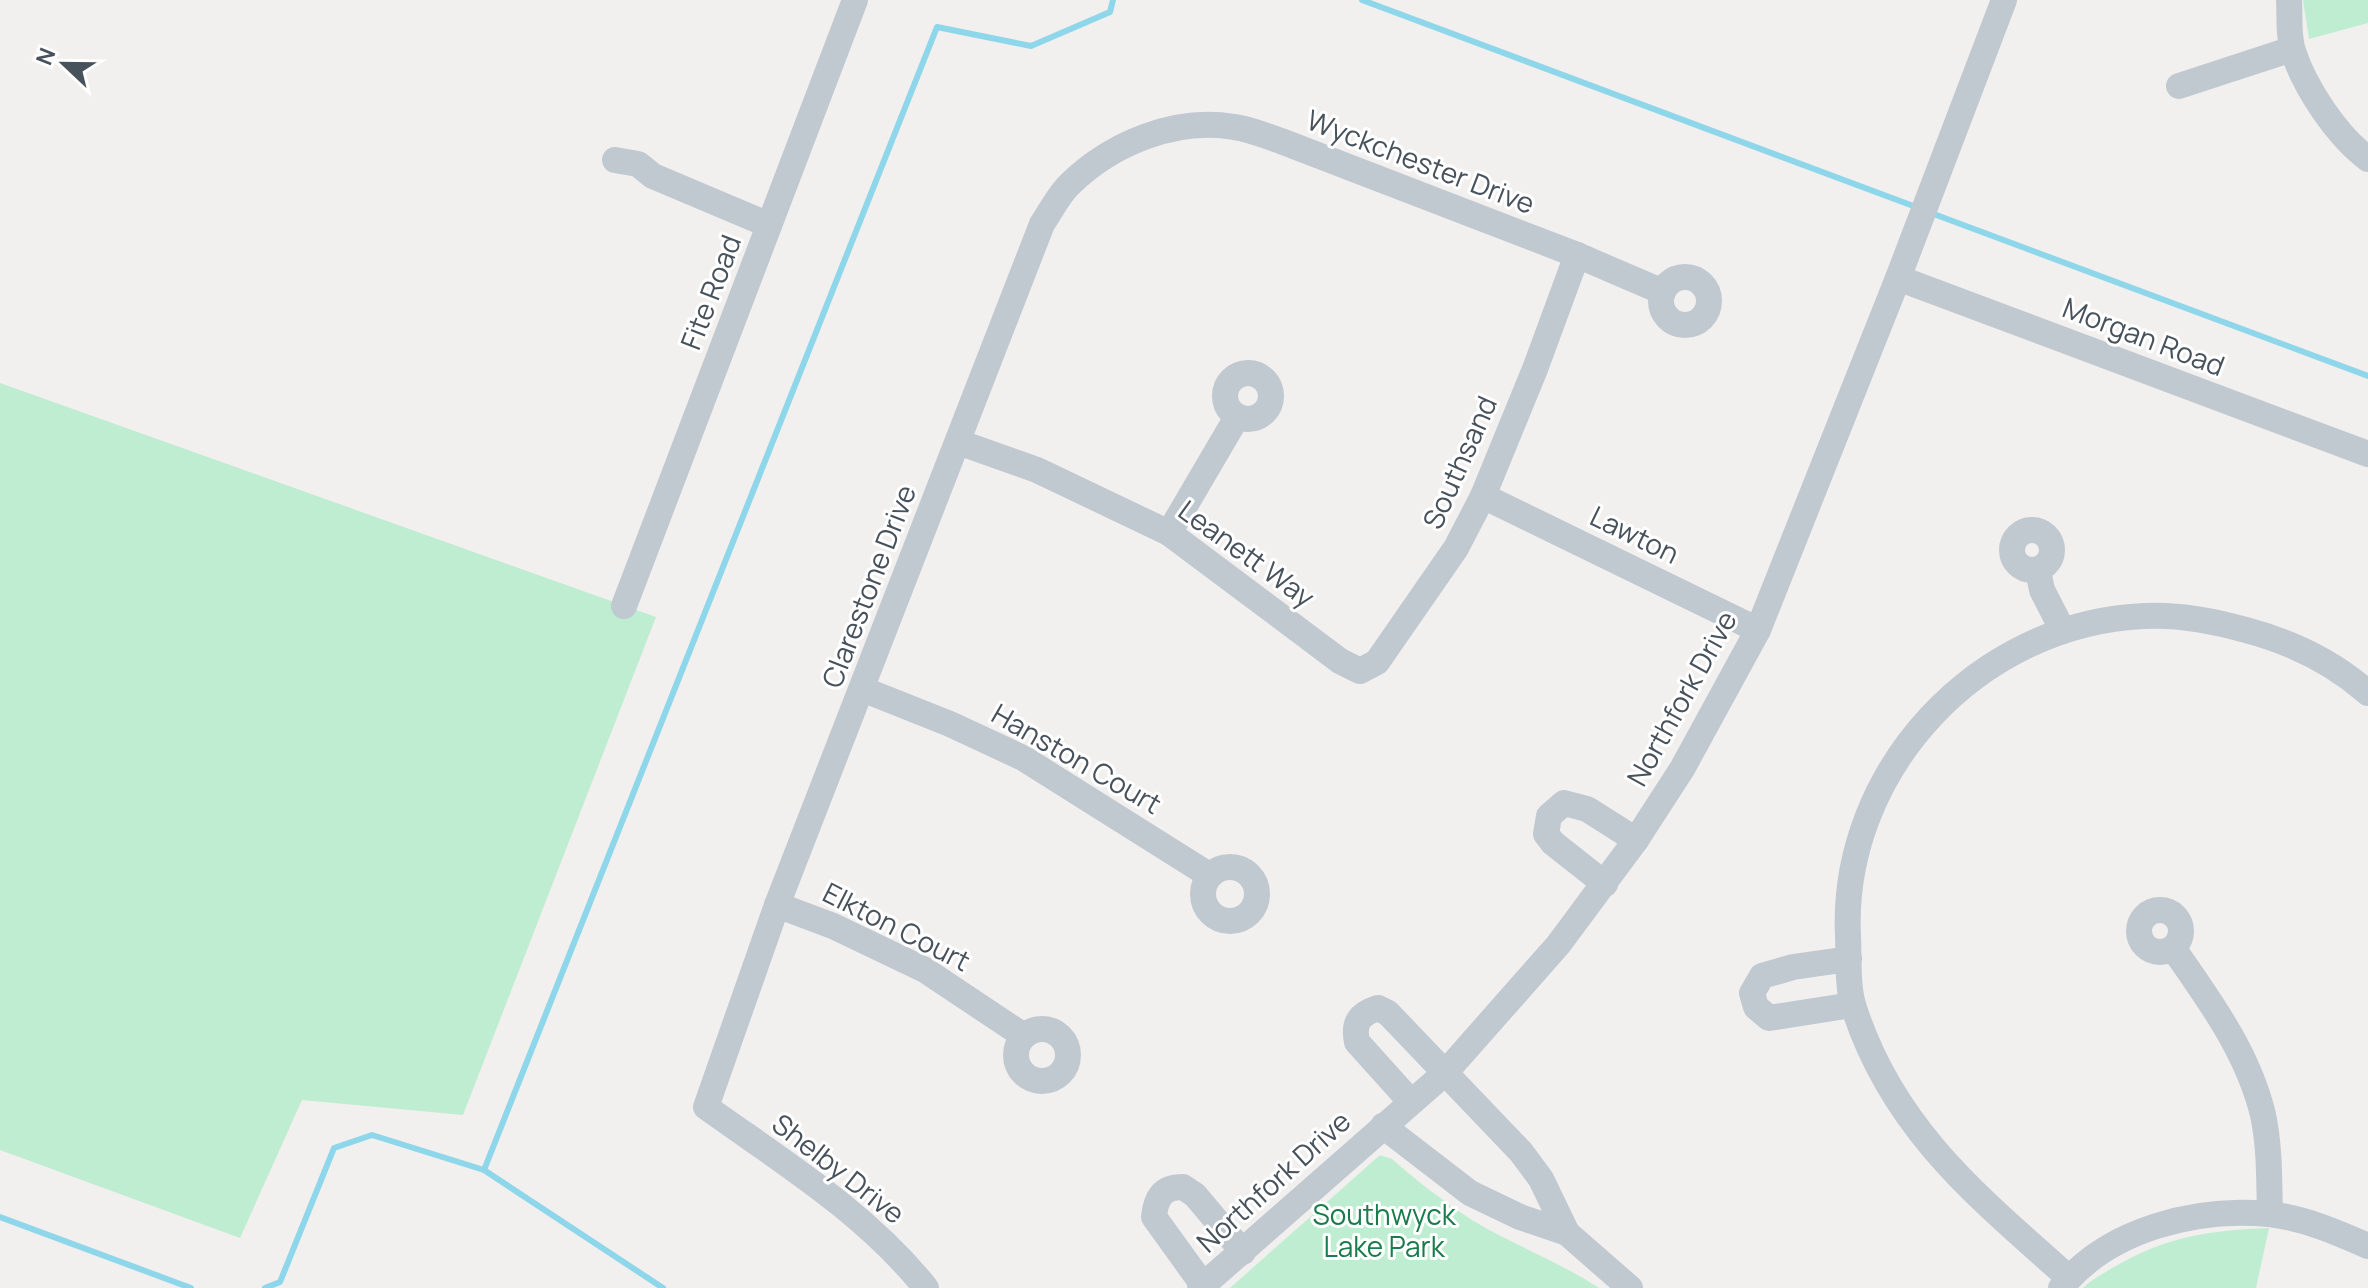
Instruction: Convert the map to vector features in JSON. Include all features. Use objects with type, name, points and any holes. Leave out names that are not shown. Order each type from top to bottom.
[{"type":"street","name":"Fite Road","points":[[624,606],[855,0]]},
{"type":"street","name":"Northfork Drive","points":[[1202,1286],[1445,1073],[1517,995],[1605,884],[1682,769],[1758,630],[2004,0]]},
{"type":"street","points":[[2289,0],[2292,49],[2319,104],[2360,153]]},
{"type":"street","points":[[2179,86],[2292,49]]},
{"type":"street","name":"Wyckchester Drive","points":[[1150,135],[1193,125],[1234,127],[1281,141],[1577,255],[1663,292]]},
{"type":"street","name":"Clarestone Drive","points":[[706,1107],[777,905],[1042,224],[1068,185],[1098,162],[1150,135]]},
{"type":"street","points":[[615,160],[638,164],[653,176],[769,225]]},
{"type":"street","name":"Southsand","points":[[1360,671],[1377,662],[1456,548],[1483,496],[1577,255]]},
{"type":"street","name":"Morgan Road","points":[[1898,278],[2368,454]]},
{"type":"street","points":[[1169,533],[1237,417]]},
{"type":"street","name":"Leanett Way","points":[[958,442],[1037,470],[1169,533],[1340,661],[1360,671]]},
{"type":"street","name":"Lawton","points":[[1483,496],[1758,630]]},
{"type":"street","points":[[2038,570],[2042,590],[2063,631]]},
{"type":"street","points":[[2368,693],[2321,659],[2278,638],[2227,624],[2146,616],[2110,619],[2063,631],[2017,649],[1989,665],[1935,711],[1897,757],[1862,830],[1854,858],[1847,912],[1852,1005],[1883,1076],[1935,1152],[2065,1283],[2109,1247],[2160,1224],[2236,1213],[2270,1214],[2316,1224],[2368,1246]]},
{"type":"street","name":"Hanston Court","points":[[862,689],[950,724],[1023,758],[1209,875]]},
{"type":"street","points":[[1605,884],[1553,843],[1546,834],[1549,816],[1564,803],[1587,809],[1636,840]]},
{"type":"street","name":"Elkton Court","points":[[777,905],[833,926],[925,970],[1024,1036]]},
{"type":"street","points":[[2173,948],[2230,1033],[2247,1070],[2263,1115],[2270,1214]]},
{"type":"street","points":[[1849,959],[1793,967],[1762,976],[1752,993],[1756,1007],[1769,1018],[1852,1005]]},
{"type":"street","points":[[1411,1102],[1357,1042],[1354,1029],[1358,1018],[1378,1008],[1388,1013],[1521,1152],[1541,1179],[1567,1233]]},
{"type":"street","name":"Shelby Drive","points":[[706,1107],[831,1196],[874,1231],[926,1288]]},
{"type":"street","points":[[1383,1126],[1470,1193],[1520,1217],[1567,1233],[1630,1288]]},
{"type":"street","points":[[1202,1286],[1154,1217],[1157,1198],[1165,1190],[1183,1187],[1195,1195],[1243,1252]]},
{"type":"green space","points":[[2303,0],[2368,0],[2368,23],[2309,39]]},
{"type":"green space","points":[[0,383],[656,617],[463,1115],[302,1100],[240,1238],[0,1150]]},
{"type":"green space","name":"Southwyck Lake Park","points":[[1380,1155],[1392,1159],[1472,1220],[1599,1288],[1230,1288]]},
{"type":"green space","points":[[2269,1228],[2256,1288],[2083,1288],[2133,1257],[2170,1242],[2207,1233]]},
{"type":"waterway","points":[[484,1170],[937,27],[1031,46],[1110,12],[1113,0]]},
{"type":"waterway","points":[[1362,0],[1916,207]]},
{"type":"waterway","points":[[1931,213],[2368,376]]},
{"type":"waterway","points":[[265,1288],[280,1282],[334,1148],[372,1135],[484,1170],[663,1288]]},
{"type":"waterway","points":[[0,1217],[191,1288]]}]
